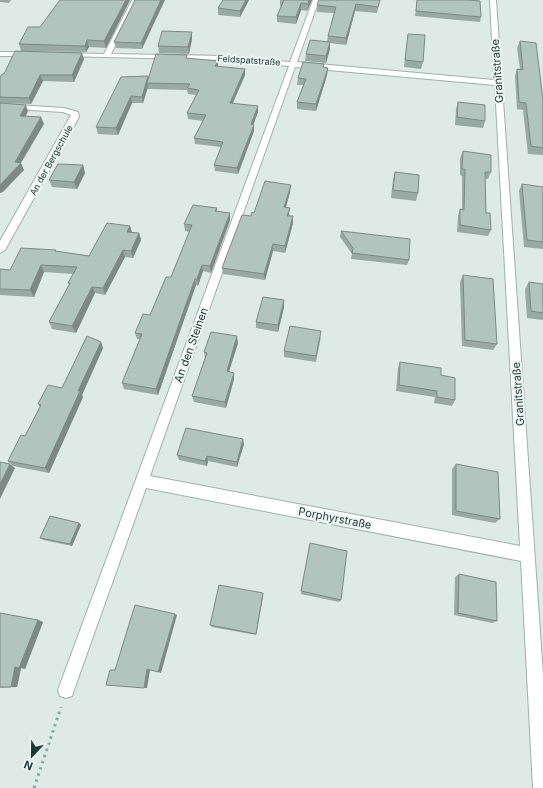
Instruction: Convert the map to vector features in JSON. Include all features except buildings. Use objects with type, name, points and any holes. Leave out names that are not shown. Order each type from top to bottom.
[{"type":"street","points":[[107,55],[136,0]]},
{"type":"street","name":"An den Steinen","points":[[66,690],[316,0]]},
{"type":"street","name":"Granitstraße","points":[[493,0],[542,788]]},
{"type":"street","points":[[0,54],[38,54]]},
{"type":"street","name":"Feldspatstraße","points":[[61,54],[211,57],[294,63],[498,83]]},
{"type":"street","name":"An der Bergschule","points":[[0,106],[64,110],[75,114],[75,118],[53,157],[1,245]]},
{"type":"street","name":"Porphyrstraße","points":[[142,481],[528,555]]},
{"type":"path","points":[[34,788],[66,690]]}]
